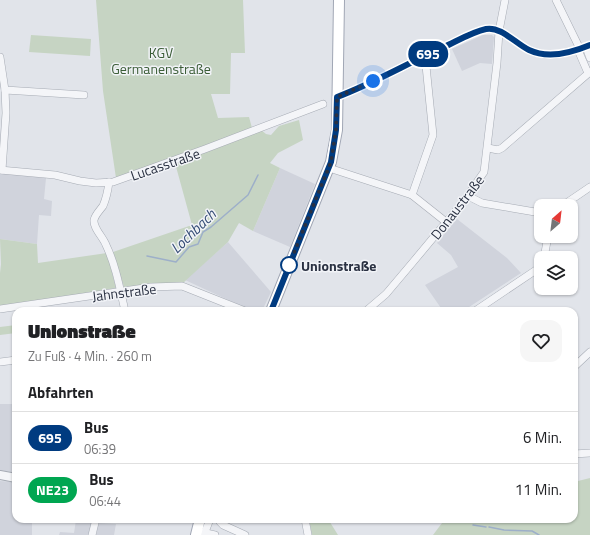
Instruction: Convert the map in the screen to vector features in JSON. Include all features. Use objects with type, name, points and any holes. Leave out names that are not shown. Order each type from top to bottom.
[{"type":"main road","points":[[273,307],[329,168],[336,140],[339,0]]},
{"type":"street","name":"Donaustraße","points":[[371,307],[386,294],[468,196],[484,172],[488,148],[499,31],[505,0]]},
{"type":"street","points":[[556,0],[590,58]]},
{"type":"street","points":[[337,97],[425,56],[481,31],[489,29],[499,31],[522,47],[538,53],[561,54],[584,48]]},
{"type":"street","points":[[488,148],[498,150],[502,148],[589,73],[584,48]]},
{"type":"street","points":[[412,195],[433,135],[425,56]]},
{"type":"street","points":[[0,57],[5,90],[5,138],[1,170]]},
{"type":"street","points":[[5,90],[84,95]]},
{"type":"street","name":"Lucasstraße","points":[[1,170],[55,175],[80,181],[110,182],[205,149],[323,104]]},
{"type":"street","points":[[329,168],[412,195],[446,222]]},
{"type":"street","points":[[110,182],[105,202],[94,219],[96,228],[110,253],[121,291],[123,307]]},
{"type":"street","points":[[572,199],[590,187]]},
{"type":"street","points":[[468,196],[482,203],[534,212]]},
{"type":"street","points":[[481,307],[534,271]]},
{"type":"street","name":"Jahnstraße","points":[[16,307],[151,287],[182,286],[235,307]]},
{"type":"street","name":"Jahnstraße","points":[[0,309],[12,307]]},
{"type":"street","points":[[578,363],[590,352]]},
{"type":"street","points":[[0,362],[12,360]]},
{"type":"street","points":[[578,454],[590,453]]},
{"type":"street","points":[[0,475],[12,477]]},
{"type":"street","points":[[92,535],[95,523]]},
{"type":"street","points":[[207,523],[200,533],[215,535]]},
{"type":"street","points":[[221,523],[245,535]]},
{"type":"street","points":[[306,523],[308,535]]},
{"type":"shaded area","points":[[483,35],[492,35],[494,37],[492,64],[480,63],[462,71],[452,49]]},
{"type":"shaded area","points":[[280,168],[315,184],[290,247],[253,231]]},
{"type":"shaded area","points":[[0,173],[46,178],[44,199],[52,201],[51,216],[39,215],[37,244],[0,239]]},
{"type":"shaded area","points":[[457,219],[507,258],[521,273],[469,307],[440,307],[425,285],[458,267],[451,255],[437,243]]},
{"type":"shaded area","points":[[228,242],[271,292],[264,307],[243,307],[185,280]]},
{"type":"shaded area","points":[[0,404],[12,404],[12,472],[0,470]]},
{"type":"shaded area","points":[[0,481],[12,482],[12,523],[32,523],[32,535],[0,535]]},
{"type":"shaded area","points":[[76,523],[91,523],[88,535],[59,535],[60,532],[74,533]]},
{"type":"shaded area","points":[[99,523],[116,524],[114,535],[96,535]]},
{"type":"green space","name":"KGV Germanenstraße","points":[[96,0],[243,0],[245,53],[231,53],[230,94],[211,94],[218,118],[249,117],[252,128],[116,178],[103,91]]},
{"type":"green space","points":[[31,35],[91,39],[90,56],[29,52]]},
{"type":"green space","points":[[299,120],[303,140],[278,153],[270,163],[280,168],[253,231],[239,223],[228,242],[183,283],[124,287],[113,252],[192,225],[175,163],[261,130],[266,134],[271,135],[279,126]]},
{"type":"green space","points":[[0,239],[37,244],[38,263],[107,253],[116,288],[0,307]]},
{"type":"green space","points":[[12,326],[12,334],[0,335],[0,327]]},
{"type":"green space","points":[[590,478],[590,535],[433,535],[442,523],[578,523],[578,481]]},
{"type":"green space","points":[[310,523],[330,523],[338,535],[312,535]]},
{"type":"waterway","name":"Lochbach","points":[[147,256],[176,262],[189,247],[198,244],[203,232],[211,227],[248,195],[258,175]]},
{"type":"waterway","points":[[473,525],[486,527]]},
{"type":"waterway","points":[[489,527],[504,530],[532,531],[539,535]]},
{"type":"bus line","name":"695","points":[[273,307],[331,162],[336,140],[337,97],[347,94],[485,29],[499,31],[522,47],[529,50],[551,55],[570,53],[590,45]]},
{"type":"place","name":"Unionstraße","points":[[289,265]]},
{"type":"route","points":[[289,265],[331,162],[336,140],[337,97],[347,94],[373,81]]}]
